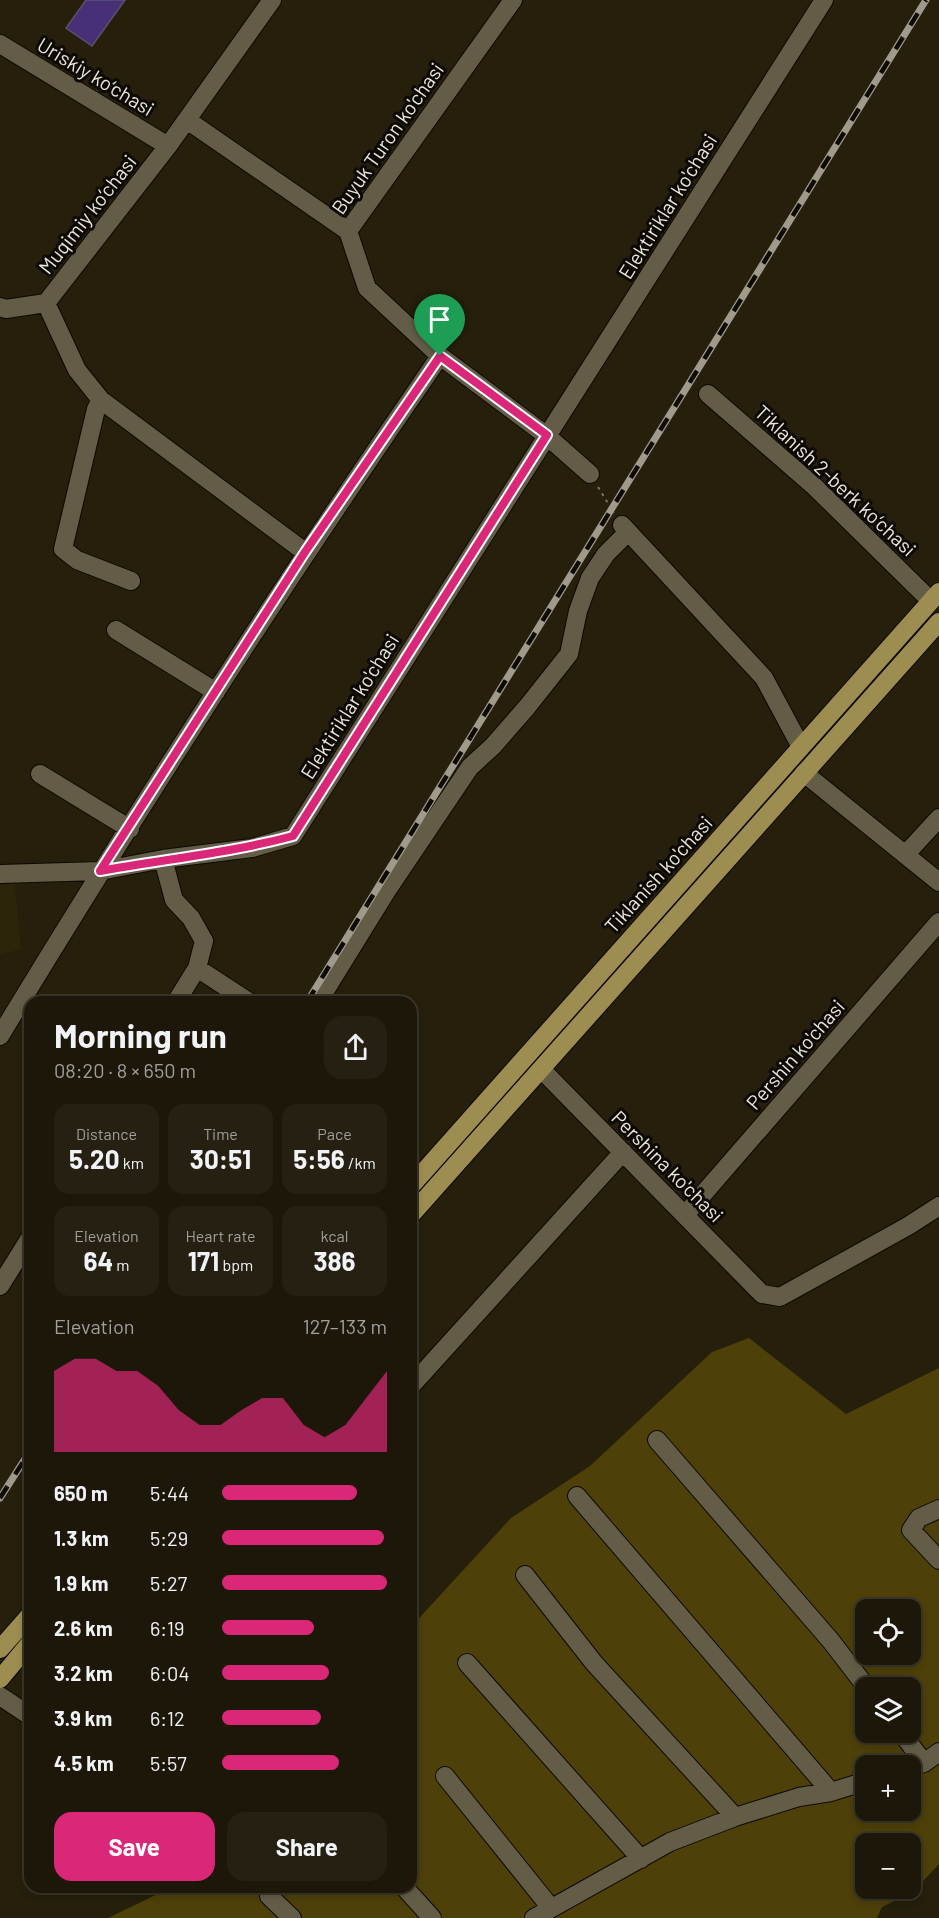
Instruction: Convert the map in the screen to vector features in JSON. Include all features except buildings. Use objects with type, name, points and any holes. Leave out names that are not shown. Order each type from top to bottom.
[{"type":"main road","name":"Tiklanish ko'chasi","points":[[417,1179],[935,597]]},
{"type":"main road","points":[[417,1208],[939,622]]},
{"type":"main road","points":[[801,747],[804,773]]},
{"type":"main road","points":[[0,1649],[24,1623]]},
{"type":"main road","points":[[0,1678],[24,1650]]},
{"type":"street","name":"Muqimiy ko‘chasi","points":[[2,309],[46,303],[168,146],[272,0]]},
{"type":"street","name":"Buyuk Turon ko'chasi","points":[[440,356],[367,288],[348,231],[513,0]]},
{"type":"street","name":"Elektiriklar ko'chasi","points":[[0,874],[100,871],[163,859],[252,848],[293,836],[824,0]]},
{"type":"street","name":"Uriskiy ko‘chasi","points":[[0,44],[168,146]]},
{"type":"street","points":[[187,120],[348,231]]},
{"type":"street","points":[[46,303],[77,370],[101,400],[305,552]]},
{"type":"street","points":[[24,996],[100,871],[130,829],[305,552],[440,356],[547,435],[590,474]]},
{"type":"street","name":"Tiklanish 2-berk ko‘chasi","points":[[708,394],[815,487],[935,597]]},
{"type":"street","points":[[101,400],[96,409],[63,549],[77,560],[131,581]]},
{"type":"street","points":[[322,996],[386,892],[470,767],[493,746],[550,680],[569,654],[578,611],[590,578],[625,529],[764,678],[801,747]]},
{"type":"street","points":[[116,630],[216,692]]},
{"type":"street","points":[[804,773],[939,882]]},
{"type":"street","points":[[40,774],[130,829]]},
{"type":"street","points":[[906,854],[939,818]]},
{"type":"street","points":[[163,859],[174,900],[191,918],[204,941],[197,968],[180,996]]},
{"type":"street","name":"Pershin ko'chasi","points":[[685,1215],[939,922]]},
{"type":"street","points":[[197,968],[240,996]]},
{"type":"street","points":[[0,1036],[24,996]]},
{"type":"street","name":"Pershina ko'chasi","points":[[541,1069],[762,1294],[780,1297],[908,1226],[939,1206]]},
{"type":"street","points":[[417,1379],[623,1152]]},
{"type":"street","points":[[0,1286],[24,1248]]},
{"type":"street","points":[[657,1440],[831,1641],[859,1677]]},
{"type":"street","points":[[577,1496],[831,1792]]},
{"type":"street","points":[[939,1509],[920,1518],[911,1530],[939,1560]]},
{"type":"street","points":[[525,1575],[594,1664],[735,1817]]},
{"type":"street","points":[[467,1663],[641,1859]]},
{"type":"street","points":[[0,1696],[24,1712]]},
{"type":"street","points":[[921,1763],[939,1752]]},
{"type":"street","points":[[445,1776],[551,1908]]},
{"type":"street","points":[[534,1918],[670,1842],[735,1817],[799,1797],[831,1792],[855,1784]]},
{"type":"street","points":[[409,1893],[432,1918]]},
{"type":"street","points":[[269,1896],[292,1918]]},
{"type":"path","points":[[602,494],[625,529]]},
{"type":"shaded area","points":[[15,884],[21,949],[0,955],[0,885]]},
{"type":"shaded area","points":[[749,1338],[846,1414],[939,1368],[939,1864],[921,1883],[921,1833],[855,1833],[855,1899],[899,1899],[882,1907],[877,1918],[108,1918],[160,1893],[417,1893],[417,1620],[511,1518],[590,1466],[712,1352]]},
{"type":"railway","points":[[311,996],[926,0]]},
{"type":"railway","points":[[0,1498],[24,1460]]},
{"type":"route","points":[[440,356],[547,435],[293,836],[252,848],[163,859],[100,871],[121,843],[305,552],[440,356]]}]
